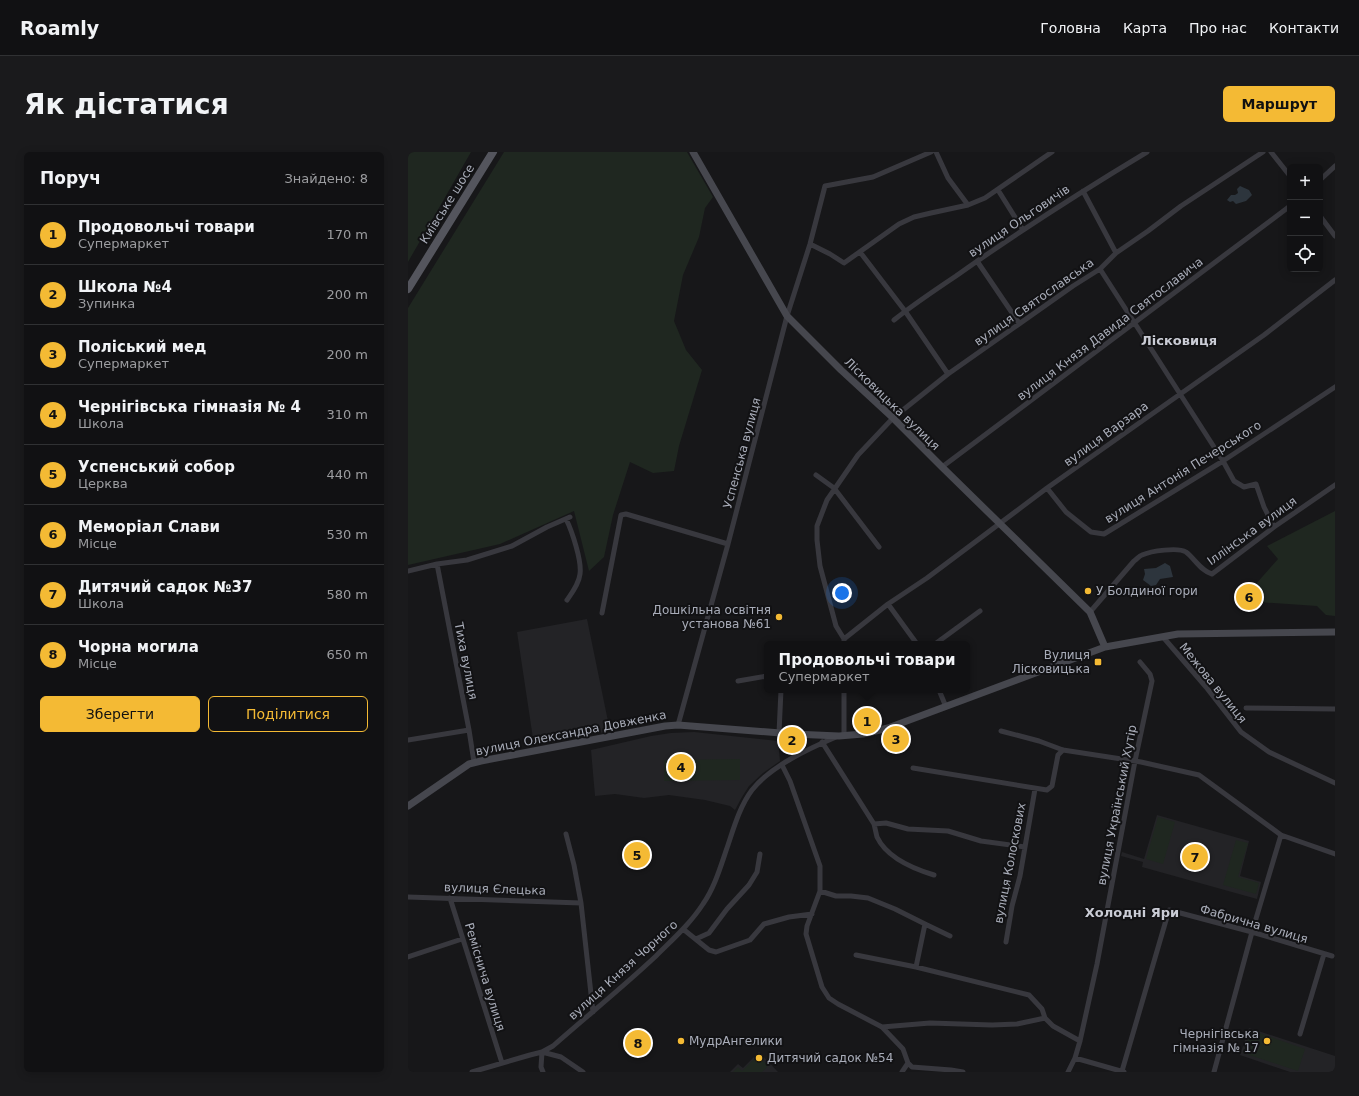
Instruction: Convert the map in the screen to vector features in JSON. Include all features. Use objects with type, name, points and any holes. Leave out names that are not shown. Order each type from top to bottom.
[{"type":"main road","name":"Київське шосе","points":[[408,289],[493,152]]},
{"type":"main road","name":"Лісковицька вулиця","points":[[693,152],[787,316],[1090,612],[1105,647]]},
{"type":"main road","name":"вулиця Олександра Довженка","points":[[408,806],[474,762],[665,726],[678,725],[842,736],[864,734],[888,728],[1105,647],[1178,634],[1335,632]]},
{"type":"street","name":"Успенська вулиця","points":[[678,725],[728,544],[787,316],[810,244],[825,186],[873,177],[931,152]]},
{"type":"street","points":[[936,152],[948,178],[968,205]]},
{"type":"street","points":[[810,244],[830,254],[844,264],[899,224],[914,217],[939,211],[951,210],[985,198],[1052,152]]},
{"type":"street","name":"вулиця Ольговичів","points":[[894,320],[1022,230],[1147,152]]},
{"type":"street","name":"вулиця Святославська","points":[[844,641],[836,626],[820,566],[817,526],[827,500],[858,455],[893,418],[948,374],[1019,323],[1100,269],[1116,253],[1182,206],[1263,152]]},
{"type":"street","points":[[1271,152],[1287,172]]},
{"type":"street","points":[[1323,177],[1335,166]]},
{"type":"street","points":[[998,190],[1022,230]]},
{"type":"street","points":[[1083,191],[1116,253]]},
{"type":"street","name":"вулиця Князя Давида Святославича","points":[[942,467],[1287,208]]},
{"type":"street","points":[[1323,220],[1335,236]]},
{"type":"street","points":[[860,252],[906,311],[948,374]]},
{"type":"street","points":[[977,261],[1019,323]]},
{"type":"street","points":[[1100,269],[1223,461],[1234,481],[1244,487],[1256,484],[1264,507],[1274,526]]},
{"type":"street","name":"вулиця Варзара","points":[[844,641],[888,604],[927,578],[1047,488],[1264,335],[1335,280]]},
{"type":"street","name":"вулиця Антонія Печерського","points":[[1047,488],[1066,512],[1091,532],[1104,534],[1223,461],[1335,386]]},
{"type":"street","points":[[816,475],[834,488],[879,547]]},
{"type":"street","name":"Іллінська вулиця","points":[[1090,612],[1134,561],[1142,555],[1161,551],[1182,550],[1206,572],[1212,574],[1274,526],[1335,485]]},
{"type":"street","points":[[602,612],[621,515],[626,514],[728,544]]},
{"type":"street","points":[[408,571],[437,564],[467,560],[512,546],[547,527],[568,518],[573,532],[580,574],[574,591],[567,600]]},
{"type":"street","name":"Тиха вулиця","points":[[437,564],[474,762]]},
{"type":"street","points":[[888,604],[915,641]]},
{"type":"street","points":[[939,641],[980,611]]},
{"type":"street","name":"Межова вулиця","points":[[1163,637],[1206,687],[1241,732],[1269,752],[1335,783]]},
{"type":"street","name":"вулиця Український Хутір","points":[[1068,1072],[1075,1058],[1080,1042],[1098,964],[1134,761],[1152,681],[1150,674],[1140,662]]},
{"type":"street","points":[[738,681],[764,677]]},
{"type":"street","points":[[779,732],[781,693]]},
{"type":"street","points":[[842,736],[844,693]]},
{"type":"street","points":[[940,693],[946,707]]},
{"type":"street","points":[[1246,708],[1335,709]]},
{"type":"street","points":[[408,740],[469,730]]},
{"type":"street","points":[[1001,731],[1039,741],[1063,750],[1134,761],[1199,775],[1280,834],[1335,854]]},
{"type":"street","name":"вулиця Князя Чорного","points":[[472,1072],[542,1052],[553,1046],[593,1012],[683,929],[704,904],[715,880],[735,824],[745,801],[752,790],[766,775],[811,747],[842,736]]},
{"type":"street","points":[[822,742],[874,824],[877,837],[884,846],[893,856],[912,867],[934,875]]},
{"type":"street","points":[[913,768],[1047,790],[1052,786],[1058,755],[1063,750]]},
{"type":"street","points":[[782,765],[790,781],[820,866],[820,892],[807,926],[806,934],[822,987],[829,998],[882,1027],[902,1049],[908,1063],[912,1067],[963,1072]]},
{"type":"street","name":"вулиця Колоскових","points":[[1006,942],[1012,906],[1020,876],[1035,789]]},
{"type":"street","points":[[874,824],[886,823],[908,829],[948,831],[981,841],[1025,847]]},
{"type":"street","points":[[566,834],[574,864],[580,902],[593,1012]]},
{"type":"street","points":[[1214,1072],[1280,834]]},
{"type":"street","points":[[696,939],[709,933],[727,909],[749,885],[757,872],[760,854]]},
{"type":"street","points":[[820,892],[836,896],[868,898],[895,909],[950,936]]},
{"type":"street","name":"вулиця Єлецька","points":[[408,897],[580,902]]},
{"type":"street","name":"Реміснича вулиця","points":[[450,898],[502,1063]]},
{"type":"street","name":"Фабрична вулиця","points":[[1124,1072],[1169,910],[1252,932],[1332,956]]},
{"type":"street","points":[[683,929],[709,950],[716,952],[750,940],[764,924],[789,917],[812,914]]},
{"type":"street","points":[[916,967],[925,924]]},
{"type":"street","points":[[408,958],[462,939]]},
{"type":"street","points":[[1300,1034],[1324,954]]},
{"type":"street","points":[[856,955],[916,967],[1028,995],[1042,1009],[1045,1018],[1053,1026],[1080,1042]]},
{"type":"street","points":[[882,1027],[930,1023],[992,1025],[1017,1024],[1045,1018]]},
{"type":"street","points":[[543,1072],[541,1067],[542,1052],[561,1057],[583,1072]]},
{"type":"street","points":[[1075,1058],[1124,1072]]},
{"type":"street","points":[[902,1072],[908,1063]]},
{"type":"shaded area","points":[[408,152],[471,152],[408,262]]},
{"type":"shaded area","points":[[504,152],[687,152],[713,197],[705,208],[699,237],[683,275],[674,321],[686,350],[702,370],[679,446],[674,471],[653,473],[630,462],[613,515],[604,557],[589,571],[574,511],[500,544],[408,565],[408,308]]},
{"type":"shaded area","points":[[1240,186],[1249,190],[1252,195],[1246,201],[1236,204],[1233,201],[1230,202],[1227,200],[1231,195],[1238,193],[1237,189]]},
{"type":"shaded area","points":[[1335,511],[1335,616],[1326,615],[1317,606],[1258,602],[1255,585],[1278,559],[1267,546]]},
{"type":"shaded area","points":[[1165,563],[1170,566],[1173,577],[1160,579],[1156,585],[1151,586],[1143,580],[1145,574],[1144,569],[1156,568]]},
{"type":"shaded area","points":[[587,619],[610,731],[534,745],[517,632]]},
{"type":"shaded area","points":[[694,732],[778,741],[780,761],[763,773],[749,786],[735,810],[730,806],[705,800],[669,795],[644,798],[615,794],[595,796],[591,750],[651,736]]},
{"type":"shaded area","points":[[740,759],[740,780],[664,781],[664,760]]},
{"type":"shaded area","points":[[1157,815],[1249,841],[1240,876],[1261,882],[1257,899],[1142,867],[1143,862],[1121,856],[1122,852],[1144,859]]},
{"type":"shaded area","points":[[1158,817],[1175,822],[1163,864],[1146,859]]},
{"type":"shaded area","points":[[1236,840],[1248,843],[1238,877],[1259,883],[1256,894],[1223,885]]},
{"type":"shaded area","name":"Чернігівська гімназія № 17","points":[[1249,1028],[1335,1056],[1335,1072],[1290,1072],[1240,1055]]},
{"type":"shaded area","points":[[1251,1030],[1305,1049],[1298,1071],[1243,1053]]},
{"type":"shaded area","name":"Дитячий садок №54","points":[[759,1052],[778,1072],[730,1072],[738,1064],[743,1068]]},
{"type":"shaded area","points":[[758,1055],[768,1066],[762,1072],[733,1072],[738,1067],[742,1071]]},
{"type":"place","name":"У Болдиної гори","points":[[1088,591]]},
{"type":"place","name":"Меморіал Слави","points":[[1249,597]]},
{"type":"place","name":"Дошкільна освітня установа №61","points":[[779,617]]},
{"type":"place","name":"Вулиця Лісковицька","points":[[1098,662]]},
{"type":"place","name":"Продовольчі товари","points":[[867,721]]},
{"type":"place","name":"Поліський мед","points":[[896,739]]},
{"type":"place","name":"Школа №4","points":[[792,740]]},
{"type":"place","name":"Чернігівська гімназія № 4","points":[[681,767]]},
{"type":"place","name":"Успенський собор","points":[[637,855]]},
{"type":"place","name":"Дитячий садок №37","points":[[1195,857]]},
{"type":"place","name":"МудрАнгелики","points":[[681,1041]]},
{"type":"place","name":"Чернігівська гімназія № 17","points":[[1267,1041]]},
{"type":"place","name":"Чорна могила","points":[[638,1043]]},
{"type":"place","name":"Дитячий садок №54","points":[[759,1058]]},
{"type":"district","name":"Лісковиця","points":[[1179,340]]},
{"type":"district","name":"Холодні Яри","points":[[1132,912]]}]
